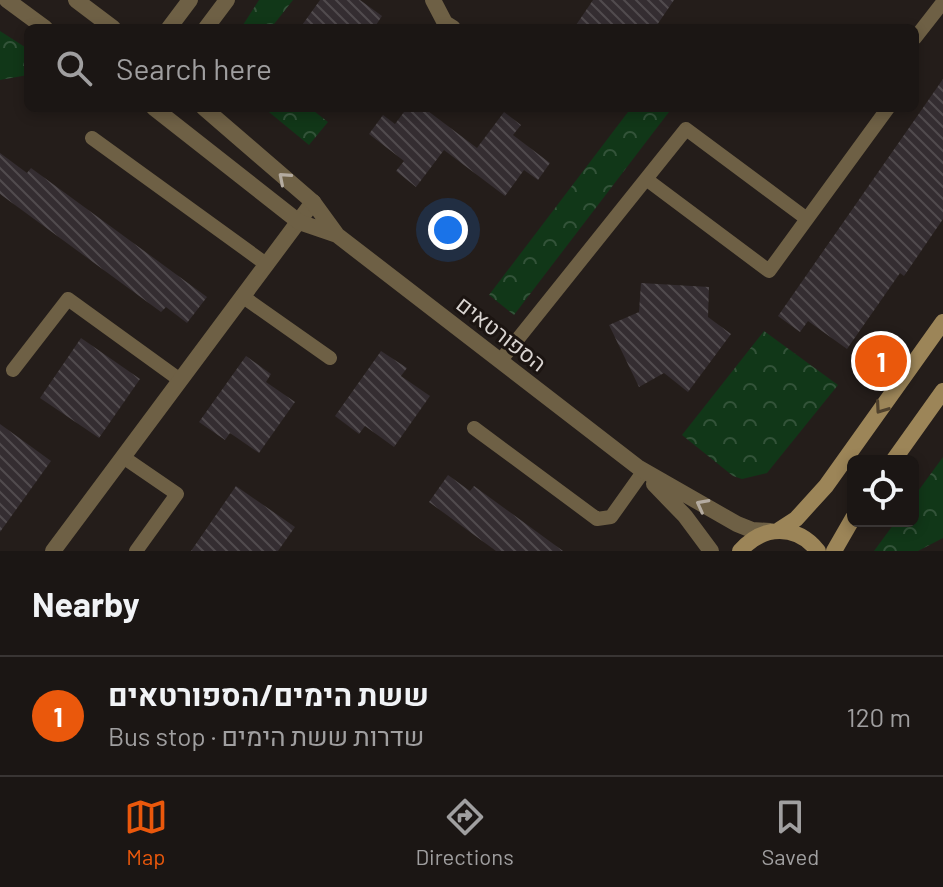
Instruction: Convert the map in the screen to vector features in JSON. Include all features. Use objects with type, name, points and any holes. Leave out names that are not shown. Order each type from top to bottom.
[{"type":"main road","points":[[740,551],[753,538],[796,519],[826,486],[943,322]]},
{"type":"main road","points":[[897,455],[943,391]]},
{"type":"main road","points":[[834,551],[848,527]]},
{"type":"main road","points":[[774,531],[806,538],[818,551]]},
{"type":"street","points":[[7,0],[40,24]]},
{"type":"street","points":[[76,0],[108,24]]},
{"type":"street","points":[[172,24],[190,0]]},
{"type":"street","points":[[209,24],[227,0]]},
{"type":"street","points":[[433,0],[447,24]]},
{"type":"street","name":"הספורטאים","points":[[159,112],[299,222],[337,235]]},
{"type":"street","name":"הספורטאים","points":[[209,112],[313,202],[337,235],[641,470],[685,516],[711,551]]},
{"type":"street","points":[[53,551],[313,202]]},
{"type":"street","name":"הספורטאים","points":[[641,470],[737,524],[752,530],[774,531]]},
{"type":"lane","points":[[919,33],[943,2]]},
{"type":"lane","points":[[646,179],[769,271],[885,112]]},
{"type":"lane","points":[[501,360],[686,129],[807,219]]},
{"type":"lane","points":[[92,138],[266,264]]},
{"type":"lane","points":[[242,296],[330,358]]},
{"type":"lane","points":[[13,370],[68,299],[180,380]]},
{"type":"lane","points":[[474,428],[597,519],[611,517],[641,470]]},
{"type":"lane","points":[[123,457],[177,494],[136,551]]},
{"type":"green space","points":[[259,0],[293,0],[274,24],[244,24]]},
{"type":"green space","points":[[0,31],[24,46],[24,76],[0,80]]},
{"type":"green space","points":[[269,112],[315,112],[328,122],[309,145]]},
{"type":"green space","points":[[628,112],[669,112],[514,315],[489,295]]},
{"type":"green space","points":[[764,331],[838,385],[767,473],[742,479],[733,476],[682,435]]},
{"type":"green space","points":[[943,457],[943,538],[918,551],[874,551],[892,527],[919,527],[919,490]]},
{"type":"building","points":[[320,0],[360,0],[382,16],[377,24],[303,24]]},
{"type":"building","points":[[593,0],[674,0],[658,24],[577,24]]},
{"type":"building","points":[[943,79],[943,219],[904,276],[900,273],[847,349],[808,321],[800,332],[778,316]]},
{"type":"building","points":[[404,112],[429,112],[477,148],[504,112],[521,125],[513,135],[550,163],[538,180],[524,170],[505,196],[444,150],[416,187],[396,171],[404,161],[369,134],[383,115],[395,124]]},
{"type":"building","points":[[0,153],[27,173],[31,168],[207,297],[187,323],[166,307],[161,312],[0,194]]},
{"type":"building","points":[[641,283],[709,287],[708,317],[731,334],[688,392],[664,373],[639,387],[609,325],[639,312]]},
{"type":"building","points":[[81,338],[140,379],[99,438],[40,398]]},
{"type":"building","points":[[381,351],[407,368],[401,376],[430,396],[394,447],[365,426],[359,434],[335,416]]},
{"type":"building","points":[[246,356],[271,374],[266,382],[295,402],[259,453],[230,433],[225,440],[199,422]]},
{"type":"building","points":[[0,424],[51,461],[0,532]]},
{"type":"building","points":[[448,475],[470,491],[474,486],[563,551],[496,551],[429,502]]},
{"type":"building","points":[[236,486],[295,527],[278,551],[191,551]]},
{"type":"place","name":"ששת הימים/הספורטאים","points":[[881,361]]}]
